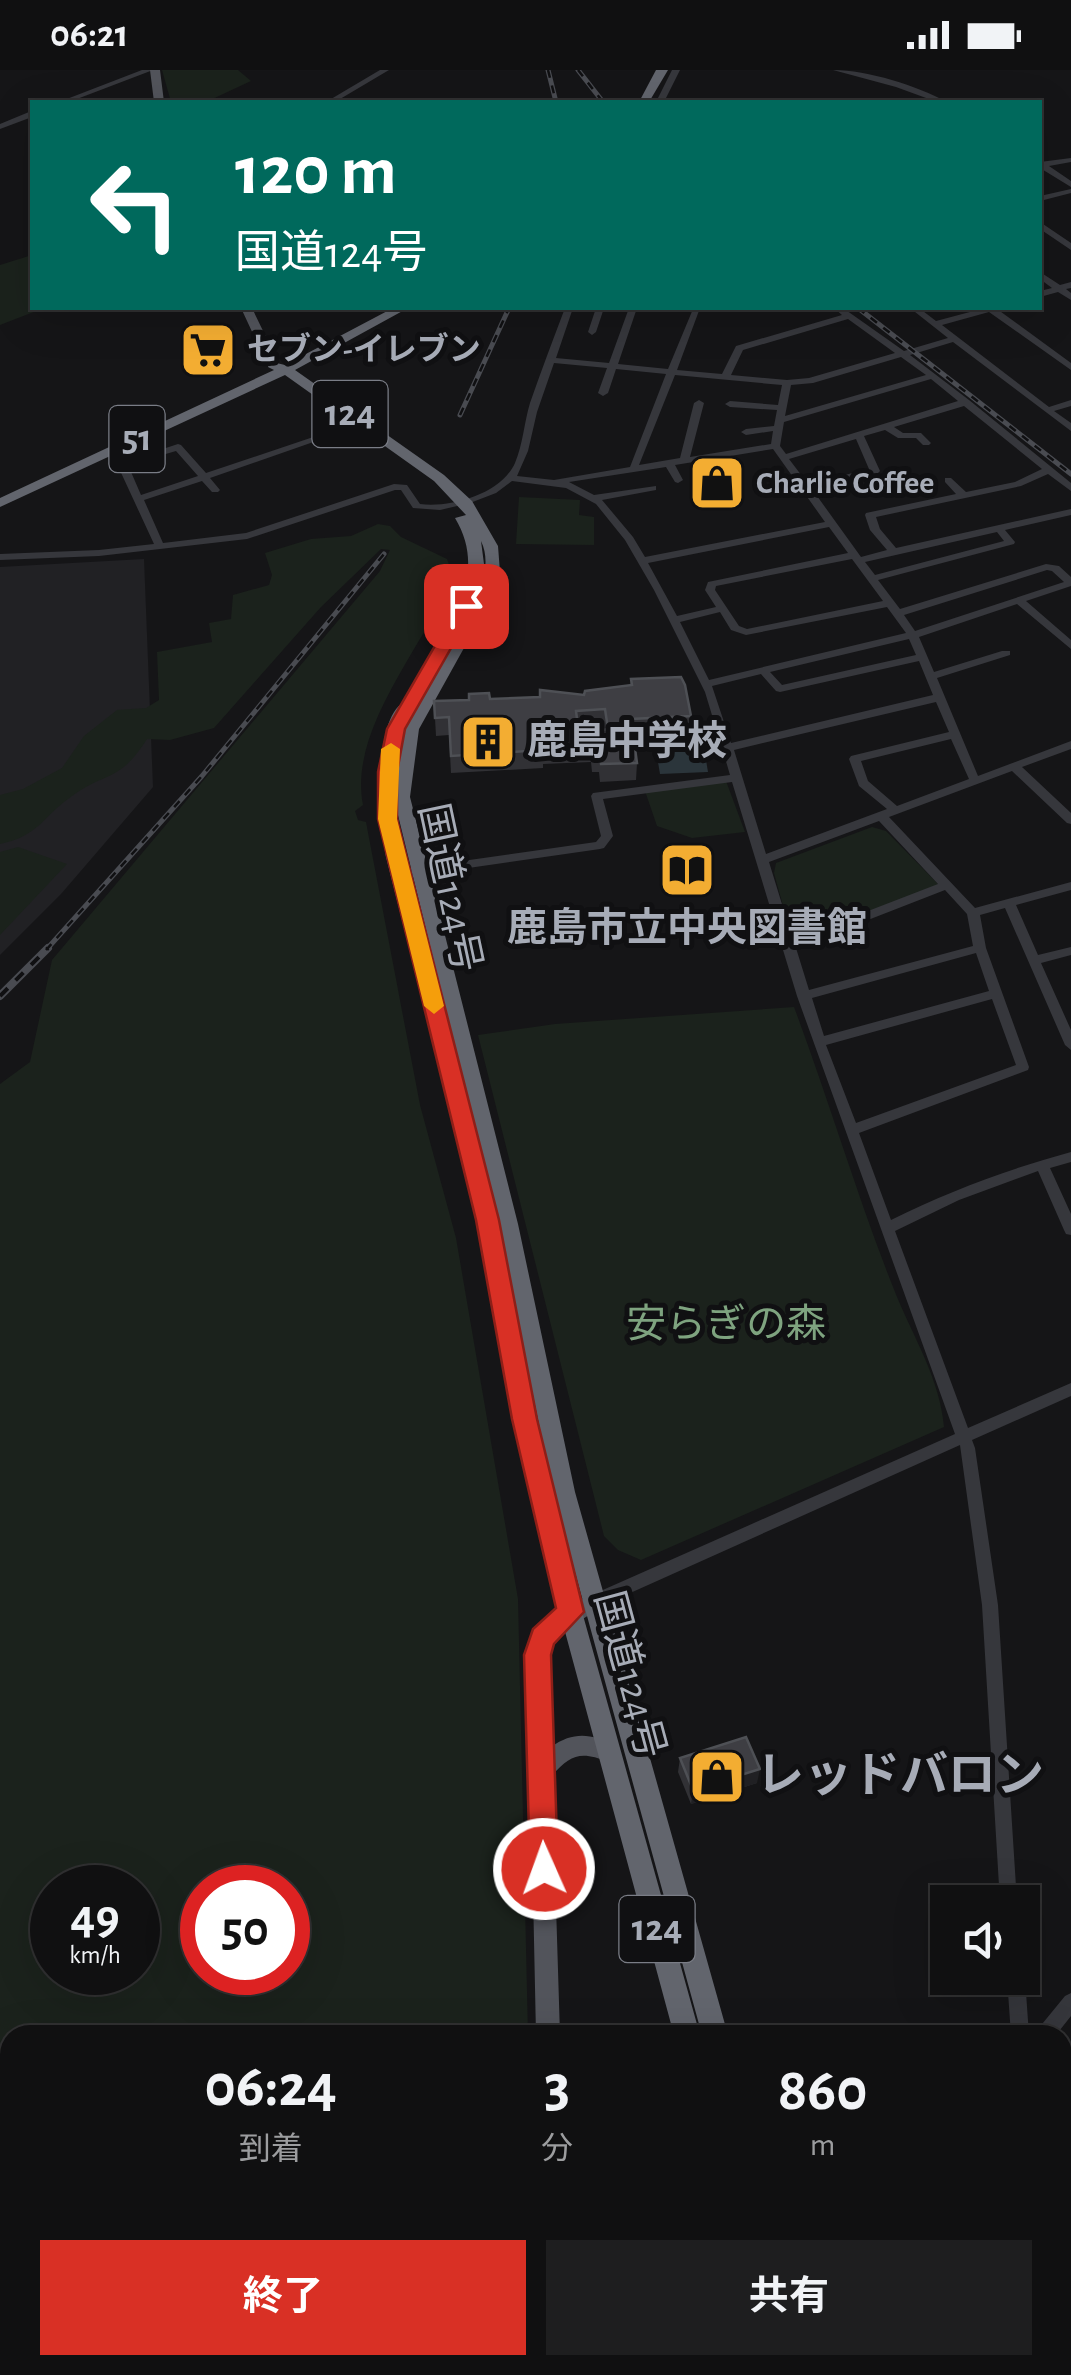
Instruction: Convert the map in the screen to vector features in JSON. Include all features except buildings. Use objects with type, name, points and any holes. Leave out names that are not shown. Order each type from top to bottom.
[{"type":"highway","points":[[632,100],[648,70]]},
{"type":"highway","points":[[645,100],[662,70]]},
{"type":"highway","name":"51","points":[[0,491],[278,369],[379,310]]},
{"type":"highway","name":"51","points":[[0,503],[398,310]]},
{"type":"highway","name":"国道124号","points":[[278,369],[457,502],[489,538],[492,572],[471,624],[421,707],[405,750],[402,797],[408,873],[508,1224],[553,1444],[608,1752],[684,2025]]},
{"type":"highway","name":"国道124号","points":[[582,1607],[712,2025]]},
{"type":"main road","points":[[152,70],[160,100]]},
{"type":"main road","points":[[247,310],[278,369]]},
{"type":"main road","points":[[548,2025],[539,1646],[548,1630],[582,1607]]},
{"type":"main road","points":[[541,1773],[555,1754],[578,1742],[592,1742],[608,1752]]},
{"type":"street","points":[[69,100],[152,70]]},
{"type":"street","points":[[333,100],[385,70]]},
{"type":"street","points":[[661,100],[676,70]]},
{"type":"street","points":[[837,70],[865,72],[937,100]]},
{"type":"street","points":[[902,100],[913,90]]},
{"type":"street","points":[[0,127],[30,115]]},
{"type":"street","points":[[1042,164],[1071,160]]},
{"type":"street","points":[[1042,165],[1071,188]]},
{"type":"street","points":[[1042,198],[1071,188]]},
{"type":"street","points":[[1042,226],[1071,246]]},
{"type":"street","points":[[1042,276],[1071,297]]},
{"type":"street","points":[[1042,293],[1071,285]]},
{"type":"street","points":[[510,478],[518,466],[534,406],[568,310]]},
{"type":"street","points":[[592,332],[599,310]]},
{"type":"street","points":[[603,392],[632,310]]},
{"type":"street","points":[[634,466],[697,310]]},
{"type":"street","points":[[840,310],[933,376],[1071,488]]},
{"type":"street","points":[[917,310],[1071,428]]},
{"type":"street","points":[[935,324],[984,310]]},
{"type":"street","points":[[994,310],[1071,367]]},
{"type":"street","points":[[725,377],[739,348],[848,316]]},
{"type":"street","points":[[552,360],[810,382],[955,339]]},
{"type":"street","points":[[746,432],[933,376]]},
{"type":"street","points":[[787,382],[775,446],[914,635],[976,781]]},
{"type":"street","points":[[782,458],[966,402]]},
{"type":"street","points":[[1047,410],[1071,402]]},
{"type":"street","points":[[686,459],[699,403]]},
{"type":"street","points":[[730,404],[780,419]]},
{"type":"street","points":[[886,426],[896,435],[918,435],[926,444]]},
{"type":"street","points":[[142,498],[337,432]]},
{"type":"street","points":[[805,488],[875,471],[859,435]]},
{"type":"street","points":[[104,455],[113,464],[122,464],[178,446],[215,490]]},
{"type":"street","points":[[552,482],[775,446]]},
{"type":"street","points":[[715,455],[724,470]]},
{"type":"street","points":[[668,462],[678,480]]},
{"type":"street","points":[[122,464],[160,546]]},
{"type":"street","points":[[244,464],[258,477]]},
{"type":"street","points":[[894,552],[875,530],[870,515],[1018,484],[1048,470]]},
{"type":"street","points":[[0,557],[160,546],[258,534],[394,487],[404,487],[422,508],[457,502],[510,478],[552,482],[594,498],[629,539],[706,684],[818,1042],[964,1436],[990,1604],[1008,1885]]},
{"type":"street","points":[[948,480],[963,496]]},
{"type":"street","points":[[594,498],[653,488]]},
{"type":"street","points":[[891,602],[746,632],[735,628],[710,590],[712,584],[894,552],[1071,512]]},
{"type":"street","points":[[641,561],[831,524]]},
{"type":"street","points":[[872,579],[1010,542],[999,528]]},
{"type":"street","points":[[899,613],[1046,567],[1054,568],[1071,583]]},
{"type":"street","points":[[706,684],[914,635],[1071,583]]},
{"type":"street","points":[[1019,600],[1071,646]]},
{"type":"street","points":[[674,620],[721,609]]},
{"type":"street","points":[[932,676],[1006,653]]},
{"type":"street","points":[[763,670],[780,689],[923,657]]},
{"type":"street","points":[[724,748],[941,698]]},
{"type":"street","points":[[896,810],[863,782],[855,759],[956,734]]},
{"type":"street","points":[[763,860],[1071,745]]},
{"type":"street","points":[[1014,766],[1071,820]]},
{"type":"street","points":[[408,873],[600,845],[607,836],[596,796],[734,778]]},
{"type":"street","points":[[852,1130],[1023,1067],[980,948],[973,913],[881,816]]},
{"type":"street","points":[[790,946],[944,886]]},
{"type":"street","points":[[973,913],[1071,886]]},
{"type":"street","points":[[1009,903],[1071,1045]]},
{"type":"street","points":[[804,996],[980,948]]},
{"type":"street","points":[[1035,960],[1071,951]]},
{"type":"street","points":[[818,1042],[998,993]]},
{"type":"street","points":[[888,1228],[952,1194],[1071,1157]]},
{"type":"street","points":[[1042,1164],[1071,1230]]},
{"type":"street","points":[[582,1607],[1071,1389]]},
{"type":"street","points":[[1017,1995],[1019,2025]]},
{"type":"street","points":[[1052,2025],[1071,2002]]},
{"type":"shaded area","points":[[144,559],[153,787],[61,894],[0,955],[0,567]]},
{"type":"shaded area","points":[[704,748],[708,772],[660,774],[656,750]]},
{"type":"green space","points":[[162,70],[238,70],[251,81],[210,100],[170,100]]},
{"type":"green space","points":[[30,256],[30,310],[39,310],[0,325],[0,265]]},
{"type":"green space","points":[[519,497],[580,500],[579,515],[594,517],[594,545],[516,544]]},
{"type":"green space","points":[[378,524],[390,526],[401,537],[447,559],[453,576],[378,717],[361,776],[363,805],[355,811],[358,820],[366,822],[420,1105],[456,1238],[518,1599],[528,2025],[0,2025],[0,1084],[30,1062],[52,960],[380,571],[390,550],[381,549],[321,607],[214,728],[170,740],[147,739],[121,769],[72,796],[32,831],[0,844],[0,795],[23,789],[62,768],[84,736],[117,710],[146,708],[159,700],[157,652],[212,642],[209,623],[231,619],[233,595],[269,585],[272,575],[265,553],[311,539],[351,536]]},
{"type":"green space","points":[[726,781],[745,832],[692,838],[657,826],[645,791]]},
{"type":"green space","points":[[872,827],[886,831],[939,885],[793,942],[774,873],[776,863]]},
{"type":"green space","points":[[18,847],[67,864],[0,935],[0,852]]},
{"type":"green space","name":"安らぎの森","points":[[794,1007],[883,1261],[932,1377],[944,1427],[641,1560],[618,1550],[604,1536],[478,1035],[555,1024]]},
{"type":"railway","points":[[548,70],[556,100]]},
{"type":"railway","points":[[578,70],[601,100]]},
{"type":"railway","points":[[460,415],[508,310]]},
{"type":"railway","points":[[861,310],[1071,474]]},
{"type":"railway","points":[[46,950],[202,776],[384,554]]},
{"type":"railway","points":[[0,996],[46,950]]},
{"type":"slow traffic","points":[[391,749],[386,786],[388,819],[434,1006]]},
{"type":"place","name":"セブン-イレブン","points":[[208,350]]},
{"type":"place","name":"Charlie Coffee","points":[[717,483]]},
{"type":"place","name":"鹿島中学校","points":[[488,742]]},
{"type":"place","name":"鹿島市立中央図書館","points":[[687,870]]},
{"type":"place","name":"レッドバロン","points":[[717,1777]]},
{"type":"route","points":[[466,606],[396,729],[386,786],[388,819],[488,1220],[524,1419],[570,1612],[542,1637],[538,1655],[544,1869]]}]
